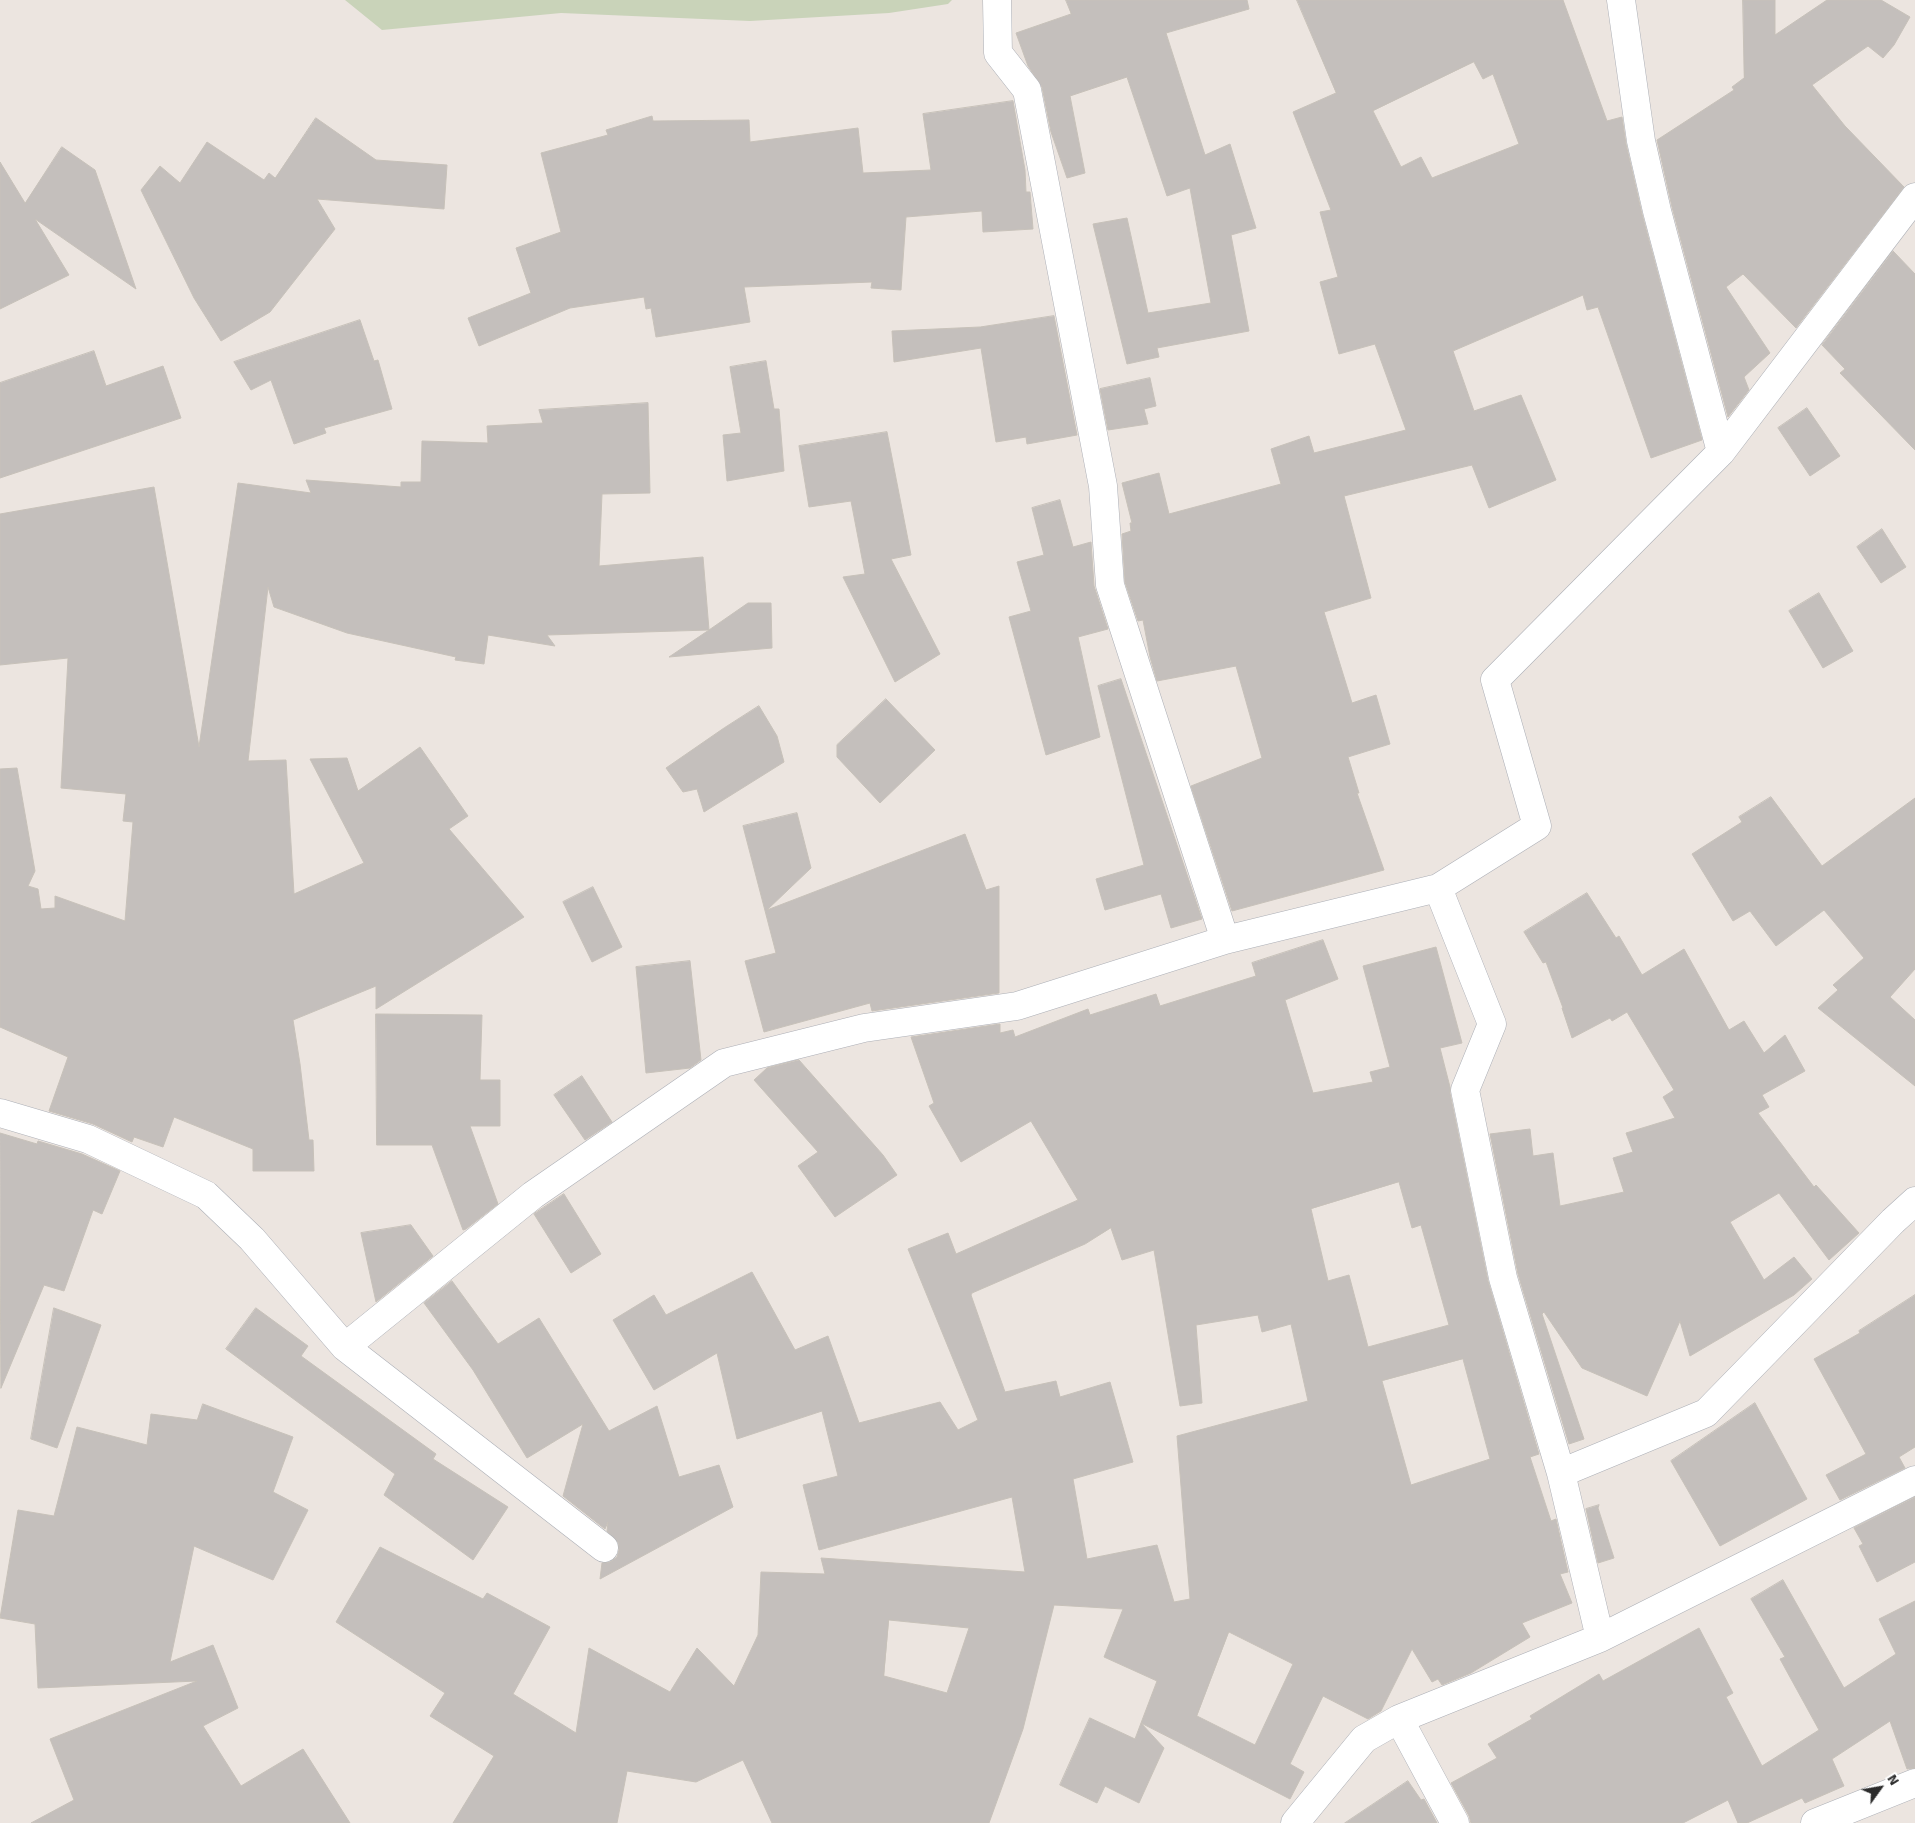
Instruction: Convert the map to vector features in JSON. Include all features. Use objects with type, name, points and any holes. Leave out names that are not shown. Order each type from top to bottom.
[{"type":"street","points":[[997,0],[998,53],[1027,90],[1031,110],[1103,486],[1110,585],[1225,940]]},
{"type":"street","points":[[1621,0],[1641,141],[1657,210],[1721,452]]},
{"type":"street","points":[[345,1347],[533,1196],[724,1063],[864,1028],[1017,1006],[1225,940],[1438,888],[1537,826],[1496,680],[1721,452],[1915,197]]},
{"type":"street","points":[[1438,888],[1492,1024],[1465,1090],[1503,1278],[1561,1473],[1600,1638]]},
{"type":"street","points":[[0,1114],[88,1139],[206,1195],[252,1239],[345,1347],[604,1548]]},
{"type":"street","points":[[1561,1473],[1706,1413],[1893,1221],[1915,1201]]},
{"type":"street","points":[[1295,1823],[1364,1739],[1399,1719],[1600,1638],[1915,1480]]},
{"type":"street","points":[[1399,1719],[1455,1823]]},
{"type":"street","points":[[1815,1823],[1915,1783]]},
{"type":"green space","points":[[345,0],[952,0],[948,4],[889,13],[750,21],[561,13],[382,30]]},
{"type":"building","points":[[1066,0],[1247,0],[1249,9],[1166,33],[1205,155],[1230,144],[1256,228],[1231,235],[1249,331],[1157,348],[1159,357],[1127,364],[1093,224],[1127,218],[1148,313],[1211,303],[1190,188],[1167,196],[1127,77],[1070,96],[1085,173],[1067,178],[1051,132],[1042,87],[1028,66],[1016,33],[1071,14]]},
{"type":"building","points":[[1297,0],[1563,0],[1607,121],[1622,117],[1626,144],[1642,214],[1702,440],[1651,458],[1598,307],[1587,310],[1583,295],[1453,351],[1474,411],[1521,395],[1556,480],[1489,508],[1472,465],[1344,496],[1371,598],[1324,612],[1352,703],[1376,695],[1390,744],[1348,757],[1359,793],[1357,793],[1384,870],[1232,911],[1191,786],[1262,758],[1236,666],[1157,681],[1143,620],[1138,621],[1125,582],[1122,534],[1131,531],[1130,523],[1132,523],[1122,483],[1159,473],[1169,514],[1281,484],[1271,449],[1309,436],[1314,453],[1406,430],[1375,344],[1339,354],[1320,282],[1338,277],[1320,212],[1331,210],[1293,112],[1336,93]],"holes":[[[1474,62],[1483,79],[1493,74],[1519,144],[1432,178],[1421,157],[1401,167],[1373,111]]]},
{"type":"building","points":[[1743,0],[1775,0],[1775,35],[1827,0],[1881,0],[1910,17],[1894,45],[1883,58],[1868,46],[1812,85],[1845,126],[1904,187],[1796,328],[1743,274],[1726,287],[1770,353],[1744,377],[1749,390],[1728,417],[1672,207],[1657,140],[1734,90],[1732,87],[1744,78]]},
{"type":"building","points":[[1013,101],[1025,170],[1026,192],[1030,192],[1033,229],[983,232],[982,211],[906,217],[901,290],[871,288],[872,282],[744,287],[750,322],[656,337],[651,308],[646,309],[644,297],[570,308],[479,346],[468,318],[531,293],[516,248],[561,232],[541,153],[608,135],[606,130],[652,116],[653,121],[749,120],[750,142],[858,128],[863,173],[931,170],[923,114]]},
{"type":"building","points":[[316,118],[376,160],[447,165],[444,209],[317,199],[335,229],[270,312],[221,341],[194,298],[141,190],[160,166],[180,183],[207,142],[264,180],[269,173],[275,178]]},
{"type":"building","points":[[62,147],[95,170],[136,289],[35,219],[69,275],[0,309],[0,162],[25,203]]},
{"type":"building","points":[[1893,251],[1915,274],[1915,450],[1840,373],[1845,369],[1822,345]]},
{"type":"building","points":[[1054,316],[1077,435],[1027,444],[1026,437],[996,442],[981,348],[894,362],[892,331],[980,327]]},
{"type":"building","points":[[360,320],[374,361],[378,360],[392,409],[324,428],[326,433],[294,444],[271,380],[251,390],[234,362]]},
{"type":"building","points":[[94,351],[106,386],[163,366],[181,418],[0,478],[0,383]]},
{"type":"building","points":[[766,361],[774,409],[779,409],[784,471],[727,481],[723,435],[741,433],[730,367]]},
{"type":"building","points":[[1150,378],[1156,406],[1144,409],[1148,424],[1108,430],[1100,389]]},
{"type":"building","points":[[648,403],[650,493],[602,494],[599,566],[703,557],[709,630],[547,635],[555,646],[488,635],[484,664],[455,660],[456,657],[347,633],[274,607],[268,587],[248,761],[286,760],[294,894],[364,863],[310,759],[347,758],[358,791],[420,747],[468,816],[449,829],[524,917],[376,1009],[376,986],[293,1020],[309,1140],[313,1140],[314,1171],[253,1171],[253,1149],[174,1117],[163,1147],[134,1137],[132,1142],[93,1124],[49,1111],[68,1057],[0,1027],[0,769],[17,768],[35,871],[28,886],[38,889],[41,909],[55,908],[55,896],[125,921],[133,822],[123,821],[126,794],[61,788],[68,658],[0,665],[0,514],[154,487],[199,747],[238,483],[311,493],[306,480],[401,487],[401,482],[421,482],[422,441],[488,443],[487,426],[543,423],[539,410]]},
{"type":"building","points":[[1807,408],[1840,456],[1810,476],[1778,428]]},
{"type":"building","points":[[887,432],[911,555],[891,559],[940,654],[895,682],[843,577],[865,574],[851,501],[809,507],[799,446]]},
{"type":"building","points":[[1060,500],[1073,547],[1091,542],[1094,586],[1108,629],[1078,637],[1100,737],[1046,755],[1009,617],[1031,611],[1017,562],[1044,555],[1032,508]]},
{"type":"building","points":[[1882,529],[1906,567],[1881,583],[1857,547]]},
{"type":"building","points":[[1819,593],[1853,651],[1823,668],[1789,611]]},
{"type":"building","points":[[748,603],[771,603],[772,648],[669,657]]},
{"type":"building","points":[[1121,679],[1202,919],[1171,928],[1161,894],[1105,910],[1096,879],[1144,865],[1098,686]]},
{"type":"building","points":[[886,699],[935,750],[880,803],[837,757],[837,745]]},
{"type":"building","points":[[759,706],[777,736],[784,762],[704,812],[697,789],[683,792],[666,768]]},
{"type":"building","points":[[1771,797],[1822,866],[1915,798],[1915,969],[1890,997],[1915,1020],[1915,1086],[1818,1008],[1838,990],[1833,985],[1864,958],[1824,910],[1776,946],[1750,911],[1733,921],[1692,854],[1742,822],[1739,817]]},
{"type":"building","points":[[797,813],[811,868],[767,910],[965,834],[986,890],[999,886],[999,993],[872,1011],[870,1003],[764,1032],[745,961],[776,953],[743,826]]},
{"type":"building","points":[[593,887],[622,947],[592,962],[563,902]]},
{"type":"building","points":[[1587,893],[1616,938],[1619,936],[1642,975],[1684,949],[1729,1030],[1744,1021],[1764,1053],[1785,1035],[1805,1071],[1762,1095],[1769,1107],[1758,1113],[1814,1187],[1816,1185],[1859,1233],[1829,1260],[1779,1193],[1730,1222],[1764,1280],[1794,1257],[1812,1279],[1794,1295],[1690,1356],[1680,1321],[1647,1396],[1582,1368],[1544,1312],[1542,1314],[1584,1439],[1569,1444],[1518,1274],[1490,1134],[1530,1129],[1533,1156],[1553,1153],[1560,1206],[1624,1192],[1613,1158],[1633,1152],[1626,1133],[1675,1118],[1663,1097],[1674,1090],[1627,1012],[1612,1021],[1610,1018],[1572,1038],[1546,962],[1543,963],[1524,932]]},
{"type":"building","points":[[1323,940],[1338,979],[1285,1000],[1313,1093],[1373,1082],[1370,1072],[1390,1067],[1363,966],[1436,947],[1462,1043],[1440,1048],[1450,1087],[1488,1281],[1539,1454],[1530,1457],[1551,1521],[1556,1519],[1568,1572],[1560,1574],[1572,1603],[1522,1623],[1530,1637],[1471,1673],[1442,1685],[1438,1679],[1432,1682],[1412,1649],[1381,1711],[1368,1719],[1323,1696],[1290,1764],[1304,1772],[1290,1799],[1141,1723],[1157,1681],[1104,1657],[1123,1609],[1054,1605],[1023,1729],[989,1823],[772,1823],[743,1760],[696,1782],[627,1771],[617,1823],[453,1823],[494,1756],[430,1716],[445,1693],[336,1622],[380,1547],[483,1599],[487,1593],[550,1627],[513,1694],[576,1733],[589,1648],[670,1692],[697,1648],[734,1686],[758,1635],[761,1572],[825,1574],[821,1558],[1025,1572],[1012,1497],[819,1550],[803,1485],[838,1476],[822,1411],[737,1439],[717,1353],[654,1390],[613,1320],[654,1295],[666,1315],[752,1272],[795,1350],[828,1336],[859,1423],[940,1402],[958,1430],[978,1420],[908,1249],[948,1233],[956,1254],[1078,1200],[1031,1121],[961,1162],[929,1106],[934,1103],[911,1037],[1000,1024],[1000,1033],[1013,1030],[1015,1037],[1088,1009],[1090,1015],[1156,994],[1160,1006],[1256,976],[1252,963]],"holes":[[[1399,1182],[1412,1228],[1421,1225],[1449,1325],[1368,1347],[1349,1275],[1328,1281],[1311,1209]],[[1111,1228],[1122,1260],[1154,1250],[1180,1406],[1202,1403],[1196,1325],[1258,1315],[1262,1332],[1291,1324],[1308,1401],[1177,1436],[1190,1599],[1174,1602],[1157,1545],[1087,1559],[1073,1479],[1133,1462],[1110,1382],[1060,1397],[1056,1381],[1005,1392],[971,1295],[1085,1244]],[[1463,1359],[1490,1459],[1411,1485],[1382,1381]],[[889,1620],[969,1628],[947,1693],[884,1676]],[[1229,1632],[1293,1664],[1255,1745],[1197,1716]]]},
{"type":"building","points":[[690,961],[701,1060],[690,1068],[646,1073],[636,967]]},
{"type":"building","points":[[376,1014],[482,1015],[480,1080],[500,1080],[500,1126],[470,1126],[498,1204],[466,1229],[463,1230],[432,1145],[377,1145]]},
{"type":"building","points":[[799,1060],[883,1155],[897,1175],[835,1217],[798,1166],[818,1152],[754,1080],[767,1068]]},
{"type":"building","points":[[582,1076],[612,1122],[585,1140],[554,1095]]},
{"type":"building","points":[[0,1133],[37,1144],[38,1141],[82,1154],[120,1171],[102,1214],[93,1210],[64,1291],[44,1285],[1,1388]]},
{"type":"building","points":[[564,1194],[601,1254],[571,1273],[534,1214]]},
{"type":"building","points":[[411,1225],[433,1256],[376,1302],[361,1233]]},
{"type":"building","points":[[452,1281],[498,1344],[539,1318],[609,1431],[657,1406],[679,1477],[719,1465],[733,1507],[600,1579],[602,1563],[610,1562],[617,1557],[619,1550],[618,1542],[607,1531],[608,1522],[605,1529],[563,1496],[583,1424],[527,1458],[473,1370],[424,1303]]},
{"type":"building","points":[[1915,1295],[1915,1447],[1899,1457],[1905,1468],[1840,1500],[1826,1475],[1866,1454],[1814,1359],[1860,1333],[1859,1331]]},
{"type":"building","points":[[54,1308],[101,1325],[57,1448],[31,1439]]},
{"type":"building","points":[[256,1308],[308,1346],[301,1356],[436,1454],[433,1459],[508,1507],[473,1560],[384,1495],[395,1474],[226,1349]]},
{"type":"building","points":[[1755,1403],[1807,1499],[1720,1546],[1671,1461]]},
{"type":"building","points":[[203,1404],[293,1437],[273,1492],[308,1510],[273,1580],[194,1546],[170,1662],[213,1645],[238,1708],[203,1726],[241,1786],[303,1749],[350,1823],[31,1823],[74,1800],[50,1739],[197,1681],[38,1688],[35,1624],[0,1618],[18,1510],[54,1516],[77,1427],[147,1445],[151,1414],[197,1420]]},
{"type":"building","points":[[1915,1497],[1915,1562],[1877,1582],[1859,1546],[1863,1544],[1854,1528]]},
{"type":"building","points":[[1599,1505],[1598,1508],[1614,1558],[1598,1563],[1586,1509]]},
{"type":"building","points":[[1783,1580],[1844,1688],[1896,1654],[1879,1619],[1915,1601],[1915,1768],[1907,1769],[1890,1721],[1832,1759],[1844,1786],[1805,1803],[1802,1798],[1747,1823],[1738,1823],[1728,1800],[1683,1823],[1471,1823],[1451,1783],[1497,1758],[1488,1744],[1532,1719],[1530,1716],[1599,1674],[1603,1681],[1699,1628],[1733,1693],[1726,1697],[1762,1766],[1819,1730],[1780,1659],[1785,1657],[1751,1599]]},
{"type":"building","points":[[1090,1718],[1135,1739],[1141,1723],[1164,1748],[1139,1803],[1105,1786],[1097,1803],[1060,1785]]},
{"type":"building","points":[[1408,1781],[1421,1800],[1424,1799],[1437,1823],[1345,1823]]}]
